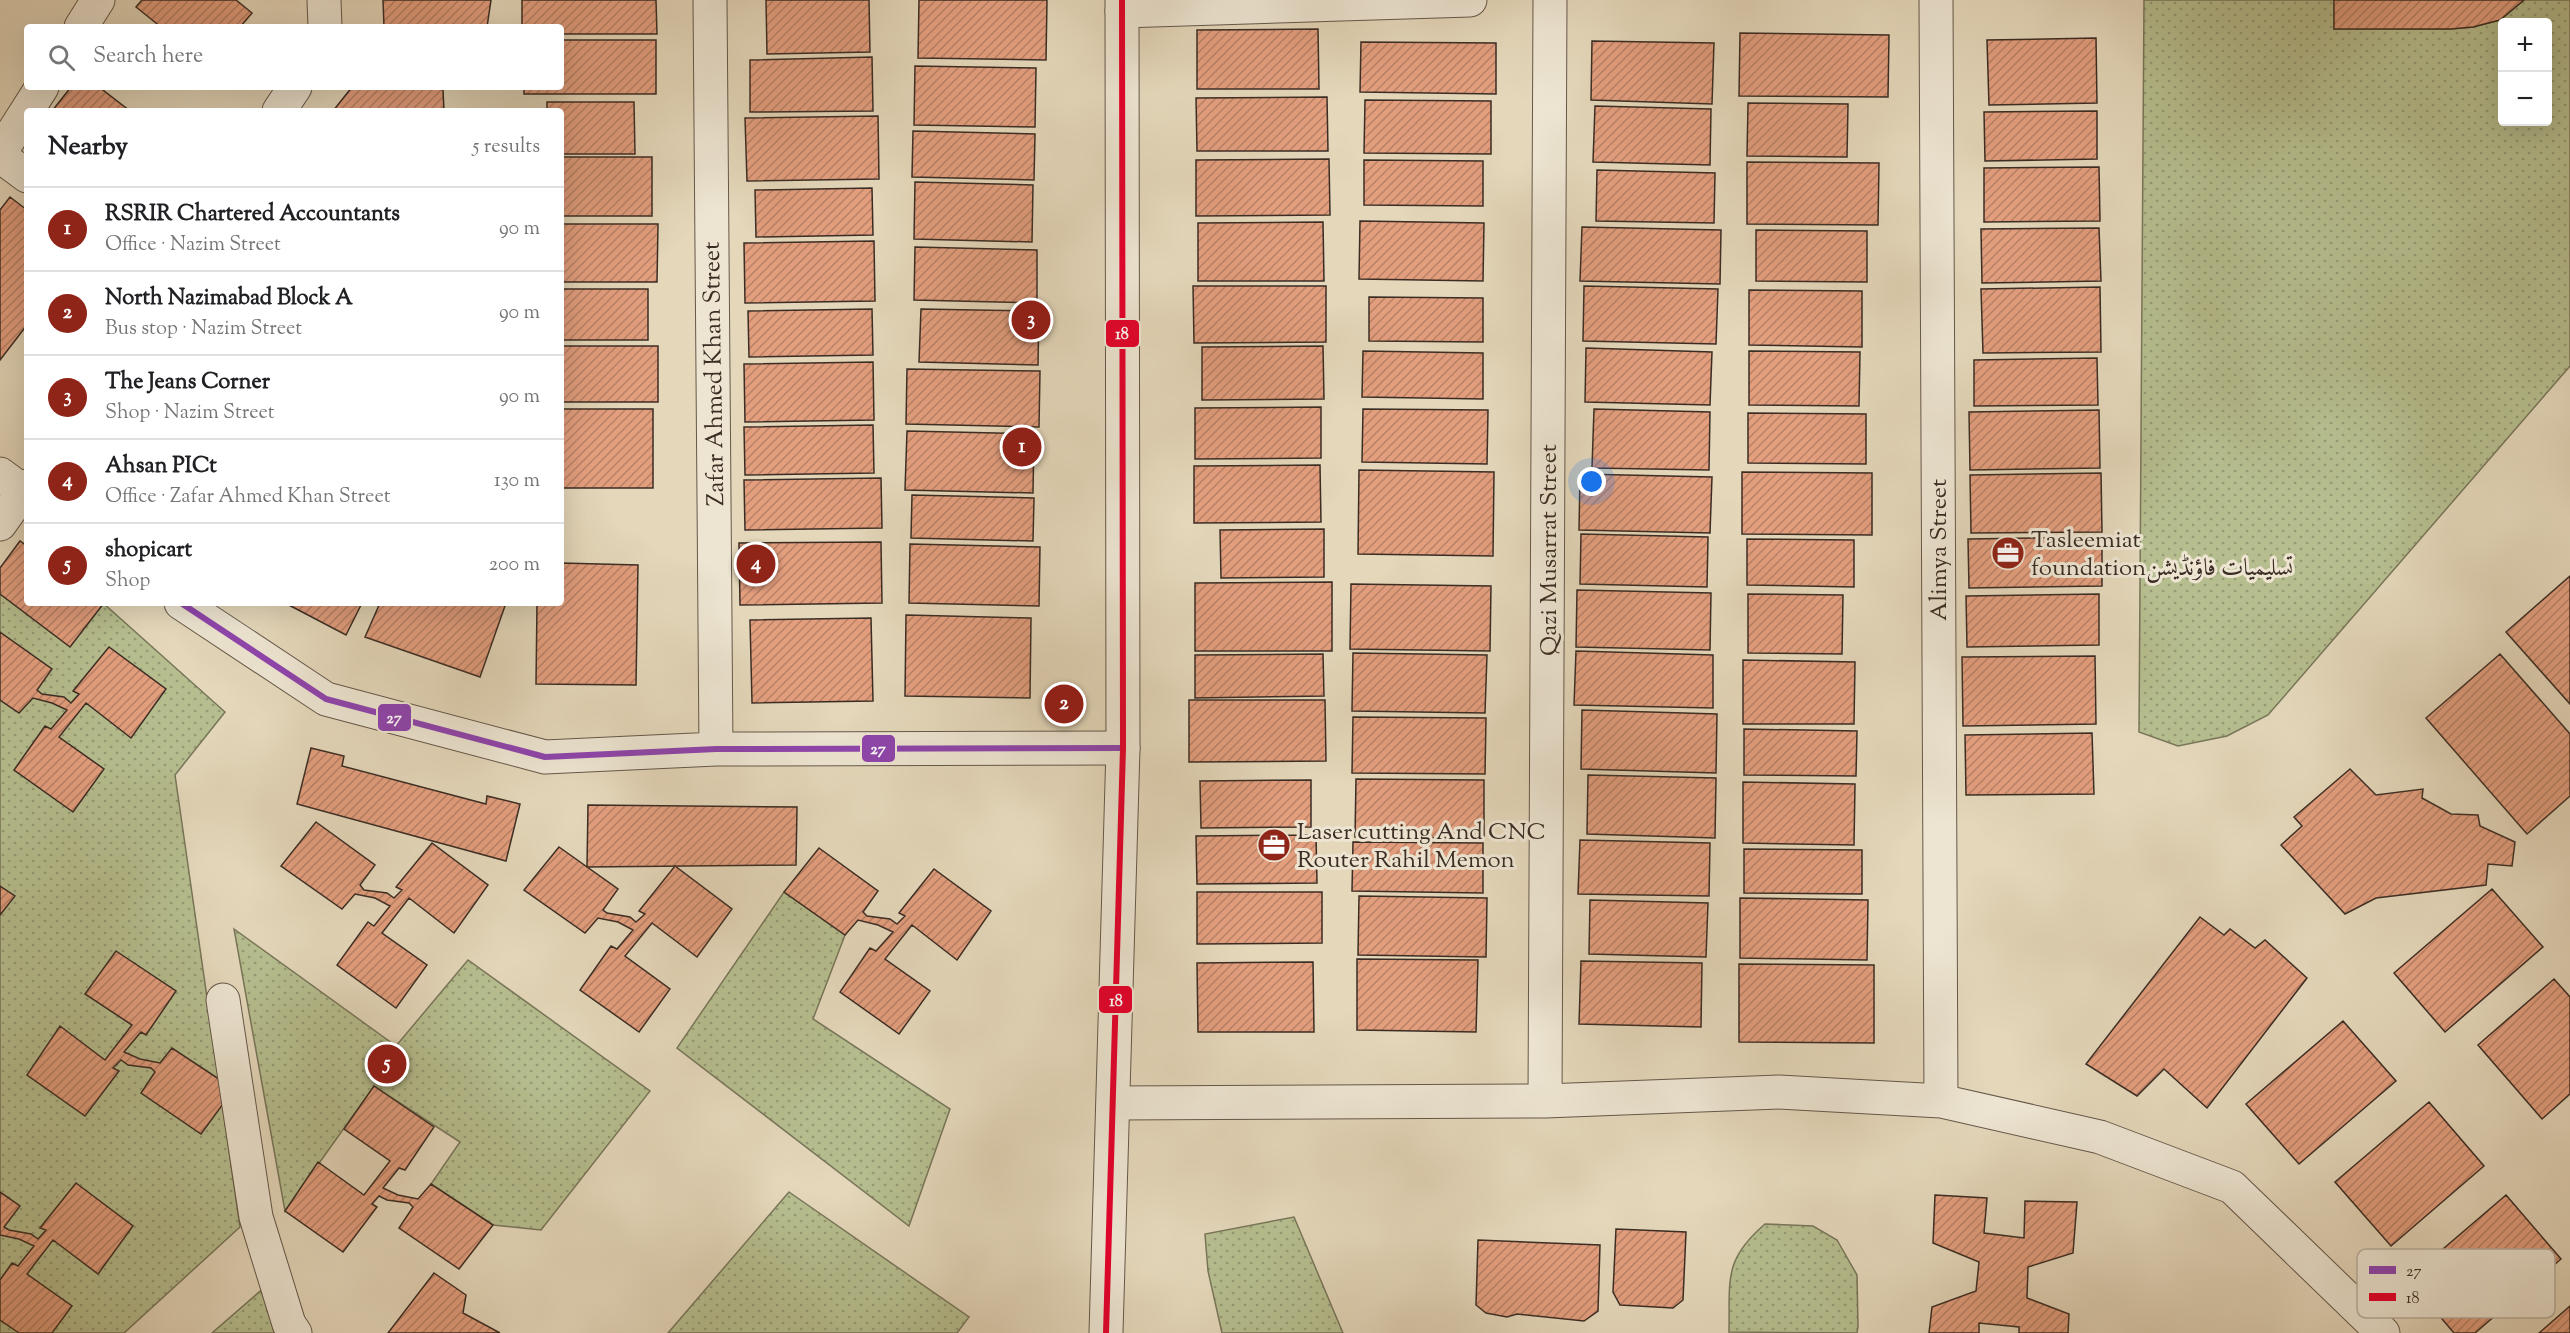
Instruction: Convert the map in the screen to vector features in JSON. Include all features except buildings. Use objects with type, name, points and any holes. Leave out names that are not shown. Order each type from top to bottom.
[{"type":"street","points":[[83,24],[98,0]]},
{"type":"street","points":[[324,0],[325,24]]},
{"type":"street","name":"Zafar Ahmed Khan Street","points":[[710,0],[716,749]]},
{"type":"street","points":[[1106,1333],[1123,748],[1122,5],[1470,0]]},
{"type":"street","name":"Qazi Musarrat Street","points":[[1545,1101],[1550,0]]},
{"type":"street","name":"Alimya Street","points":[[1935,0],[1941,1101]]},
{"type":"street","points":[[29,108],[40,90]]},
{"type":"street","points":[[281,108],[293,90]]},
{"type":"street","points":[[24,116],[0,154],[24,174]]},
{"type":"street","points":[[0,524],[19,486]]},
{"type":"street","points":[[186,606],[326,699],[545,757],[716,749],[1123,748]]},
{"type":"street","points":[[223,1000],[256,1217],[289,1324],[295,1333]]},
{"type":"street","points":[[1114,1103],[1545,1101],[1779,1092],[1941,1101],[2100,1137],[2232,1187],[2357,1309]]},
{"type":"street","points":[[2367,1318],[2382,1333]]},
{"type":"green space","points":[[2144,0],[2334,0],[2334,29],[2451,29],[2473,27],[2498,21],[2498,126],[2552,126],[2552,18],[2502,18],[2524,0],[2570,0],[2570,366],[2268,715],[2227,736],[2178,746],[2139,732]]},
{"type":"green space","points":[[20,541],[24,544],[24,606],[106,606],[225,712],[175,775],[240,1227],[124,1333],[0,1333],[0,569]]},
{"type":"green space","points":[[784,892],[845,935],[813,1019],[950,1109],[909,1226],[677,1048]]},
{"type":"green space","points":[[234,929],[396,1046],[468,960],[650,1091],[541,1230],[493,1225],[431,1184],[460,1142],[374,1086],[285,1211]]},
{"type":"green space","points":[[789,1192],[969,1317],[957,1333],[668,1333]]},
{"type":"green space","points":[[1294,1217],[1343,1333],[1222,1333],[1208,1271],[1205,1234]]},
{"type":"green space","points":[[1765,1224],[1813,1226],[1837,1240],[1857,1275],[1857,1333],[1729,1332],[1730,1284],[1735,1260],[1751,1237]]},
{"type":"green space","points":[[273,1280],[307,1333],[212,1333]]},
{"type":"transit line","name":"18","points":[[1106,1333],[1123,748],[1122,0]]},
{"type":"transit line","name":"27","points":[[186,606],[326,699],[545,757],[716,749],[1123,748]]},
{"type":"place","name":"The Jeans Corner","points":[[1031,320]]},
{"type":"place","name":"RSRIR Chartered Accountants","points":[[1022,447]]},
{"type":"place","name":"Tasleemiat foundationتسلیمیات فاؤنڈیشن","points":[[2008,553]]},
{"type":"place","name":"Ahsan PICt","points":[[756,564]]},
{"type":"place","name":"North Nazimabad Block A","points":[[1064,704]]},
{"type":"place","name":"Laser cutting And CNC Router Rahil Memon","points":[[1274,845]]},
{"type":"place","name":"shopicart","points":[[387,1064]]}]
